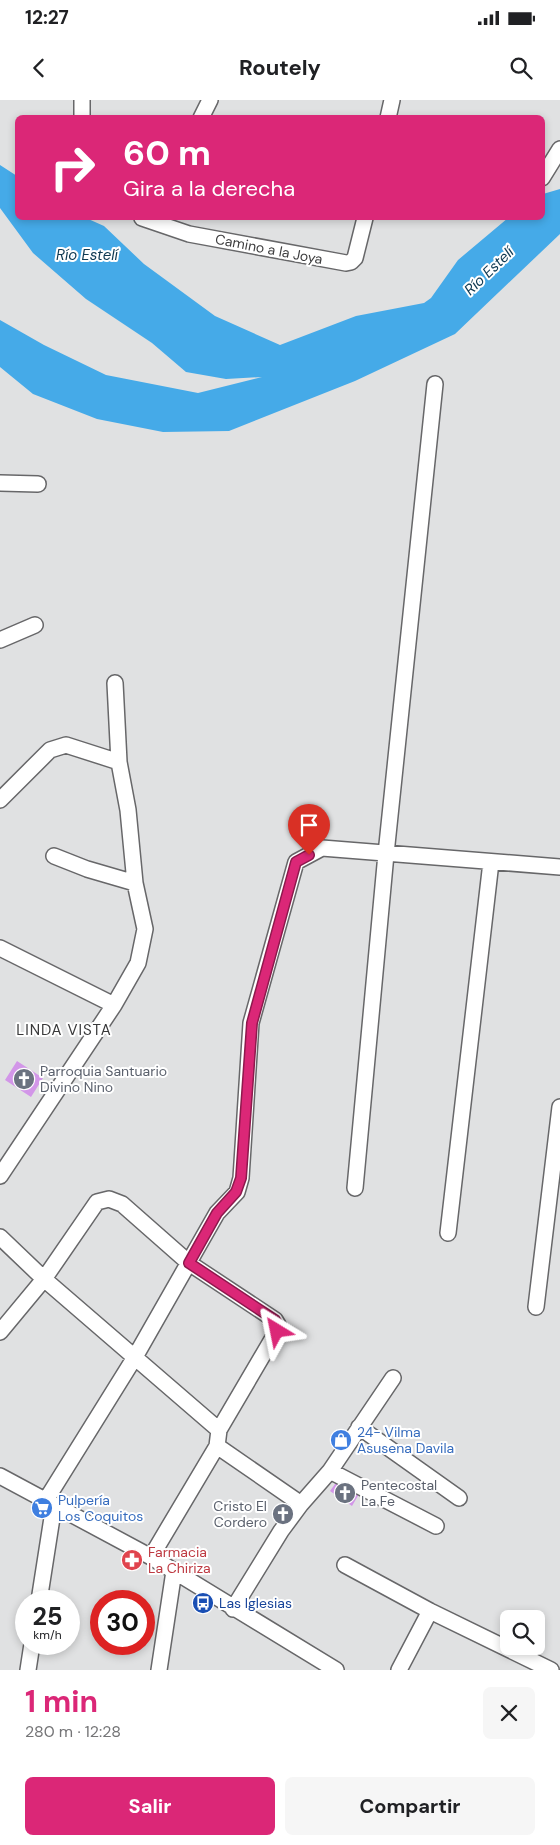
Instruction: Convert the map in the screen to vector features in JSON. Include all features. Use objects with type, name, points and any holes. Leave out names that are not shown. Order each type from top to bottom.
[{"type":"street","points":[[82,100],[82,115]]},
{"type":"street","points":[[202,115],[210,100]]},
{"type":"street","points":[[389,115],[392,100]]},
{"type":"street","points":[[545,173],[560,149]]},
{"type":"street","name":"Camino a la Joya","points":[[148,220],[189,234],[346,263],[351,262],[355,258],[364,220]]},
{"type":"street","points":[[355,1188],[386,854],[435,384]]},
{"type":"street","points":[[0,483],[38,484]]},
{"type":"street","points":[[0,640],[35,625]]},
{"type":"street","points":[[0,1176],[114,1005],[138,963],[144,928],[135,883],[128,810],[119,762],[115,684]]},
{"type":"street","points":[[0,800],[50,750],[66,745],[119,762]]},
{"type":"street","points":[[40,1590],[50,1503],[217,1213],[236,1192],[241,1178],[252,1023],[296,862],[322,848],[560,867]]},
{"type":"street","points":[[54,856],[87,869],[135,883]]},
{"type":"street","points":[[448,1233],[491,862]]},
{"type":"street","points":[[0,948],[114,1005]]},
{"type":"street","points":[[536,1307],[560,1107]]},
{"type":"street","points":[[0,1332],[44,1279],[97,1202],[109,1199],[122,1204],[189,1263],[275,1320],[278,1325],[277,1331],[219,1430],[217,1446],[151,1557]]},
{"type":"street","points":[[0,1238],[44,1279],[219,1430]]},
{"type":"street","points":[[233,1609],[281,1531],[330,1470],[394,1378]]},
{"type":"street","points":[[359,1427],[459,1498]]},
{"type":"street","points":[[217,1446],[301,1504]]},
{"type":"street","points":[[330,1470],[436,1526]]},
{"type":"street","points":[[0,1476],[151,1557],[233,1609],[336,1670]]},
{"type":"street","points":[[345,1564],[430,1611],[551,1670]]},
{"type":"street","points":[[159,1670],[174,1571]]},
{"type":"street","points":[[399,1670],[430,1611]]},
{"type":"street","points":[[28,1670],[30,1655]]},
{"type":"water","name":"Río Estelí","points":[[0,165],[15,175],[15,220],[90,220],[104,226],[144,264],[215,316],[280,345],[356,316],[424,303],[431,298],[458,260],[506,220],[545,220],[545,193],[560,189],[560,234],[455,334],[355,381],[229,431],[163,432],[97,419],[33,394],[0,367],[0,320],[44,345],[106,375],[198,393],[262,377],[226,379],[186,372],[152,343],[86,299],[33,253],[0,208]]},
{"type":"building","name":"Parroquia Santuario Divino Nino","points":[[17,1061],[43,1078],[31,1097],[5,1080]]},
{"type":"building","name":"Pentecostal La Fe","points":[[338,1480],[359,1494],[352,1506],[330,1491]]},
{"type":"building","name":"Cristo El Cordero","points":[[283,1505],[292,1511],[283,1522],[275,1516]]},
{"type":"place","name":"Parroquia Santuario Divino Nino","points":[[24,1079]]},
{"type":"place","name":"24- Vilma Asusena Davila","points":[[341,1440]]},
{"type":"place","name":"Pentecostal La Fe","points":[[345,1493]]},
{"type":"place","name":"Pulpería Los Coquitos","points":[[42,1508]]},
{"type":"place","name":"Cristo El Cordero","points":[[283,1514]]},
{"type":"place","name":"Farmacia La Chiriza","points":[[132,1560]]},
{"type":"place","name":"Las Iglesias","points":[[203,1603]]},
{"type":"district","name":"LINDA VISTA","points":[[64,1030]]},
{"type":"route","points":[[277,1331],[278,1325],[275,1320],[189,1263],[217,1213],[236,1192],[241,1178],[252,1023],[296,862],[309,855]]}]
